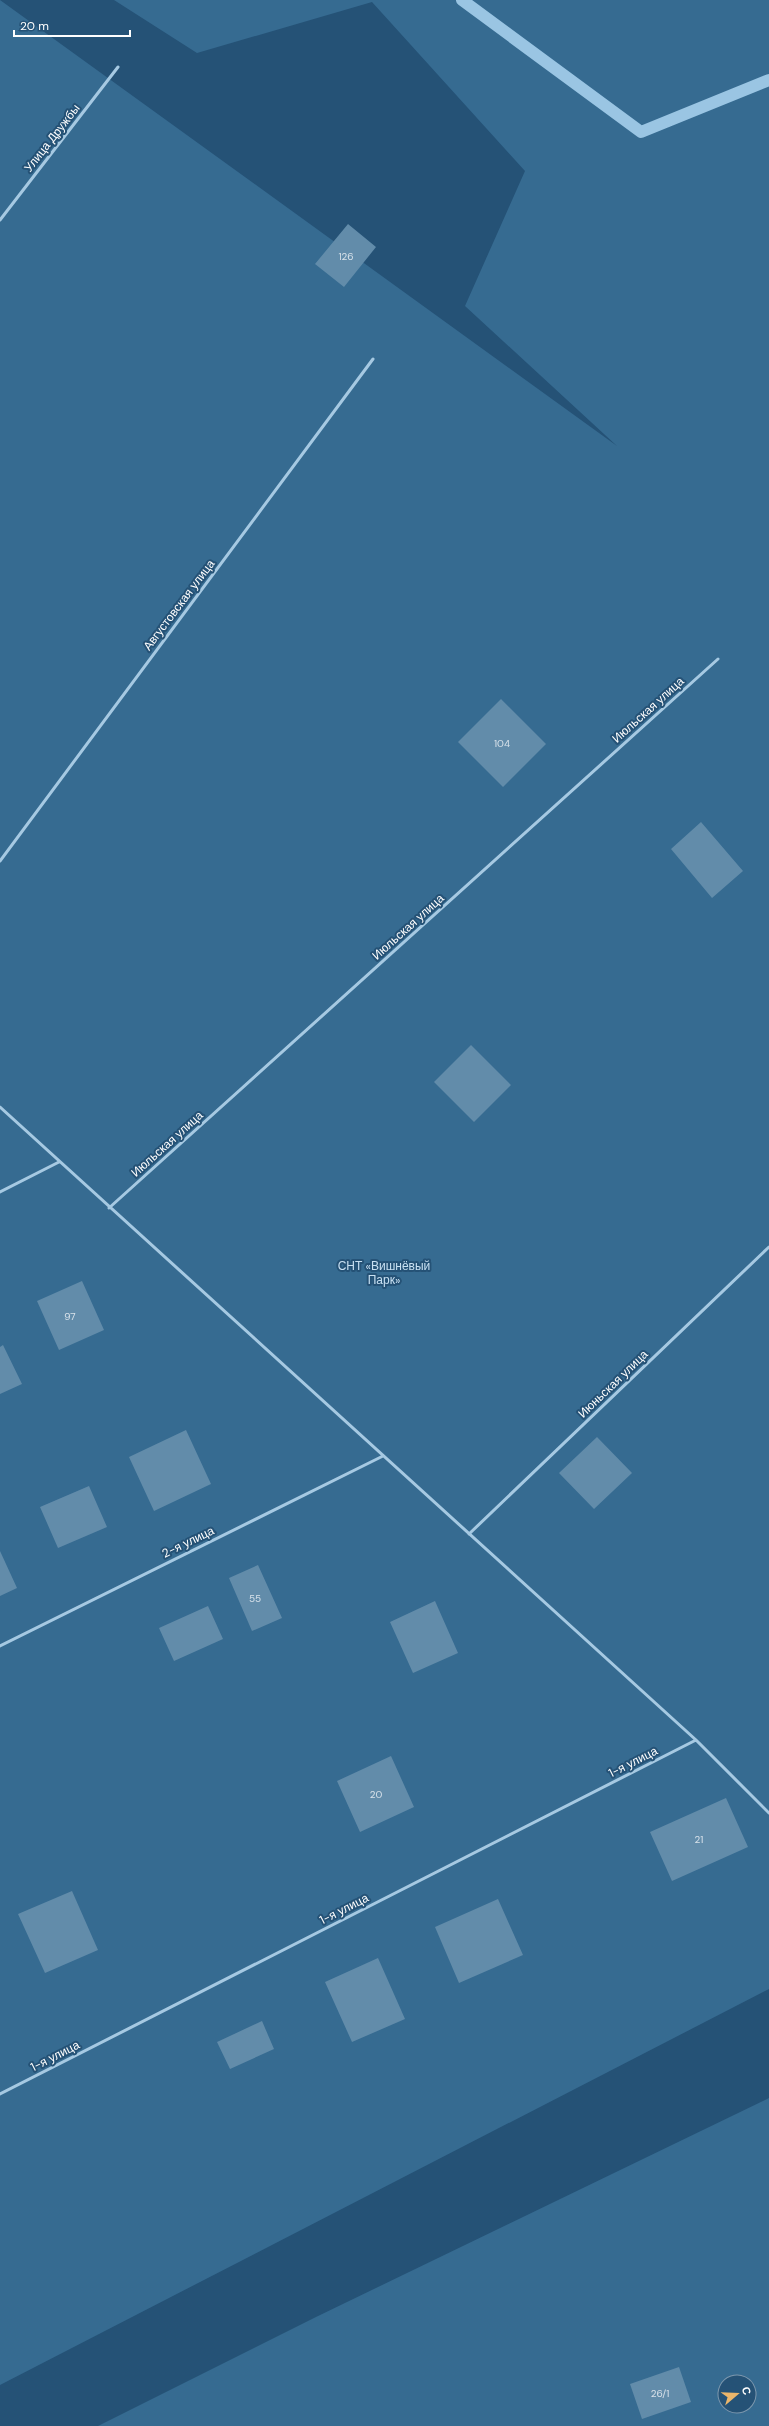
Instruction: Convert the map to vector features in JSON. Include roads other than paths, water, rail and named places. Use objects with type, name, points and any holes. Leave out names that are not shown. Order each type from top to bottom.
[{"type":"lane","name":"Улица Дружбы","points":[[0,220],[118,67]]},
{"type":"lane","name":"Августовская улица","points":[[0,861],[373,359]]},
{"type":"lane","name":"Июльская улица","points":[[109,1208],[718,659]]},
{"type":"lane","points":[[0,1107],[109,1208],[696,1740],[769,1813]]},
{"type":"lane","points":[[0,1192],[59,1162]]},
{"type":"lane","name":"Июньская улица","points":[[469,1534],[769,1247]]},
{"type":"lane","name":"2-я улица","points":[[0,1646],[383,1456]]},
{"type":"lane","name":"1-я улица","points":[[0,2094],[696,1740]]},
{"type":"waterway","points":[[462,0],[641,132],[769,80]]},
{"type":"park label","name":"СНТ «Вишнёвый Парк»","points":[[384,1273]]}]
